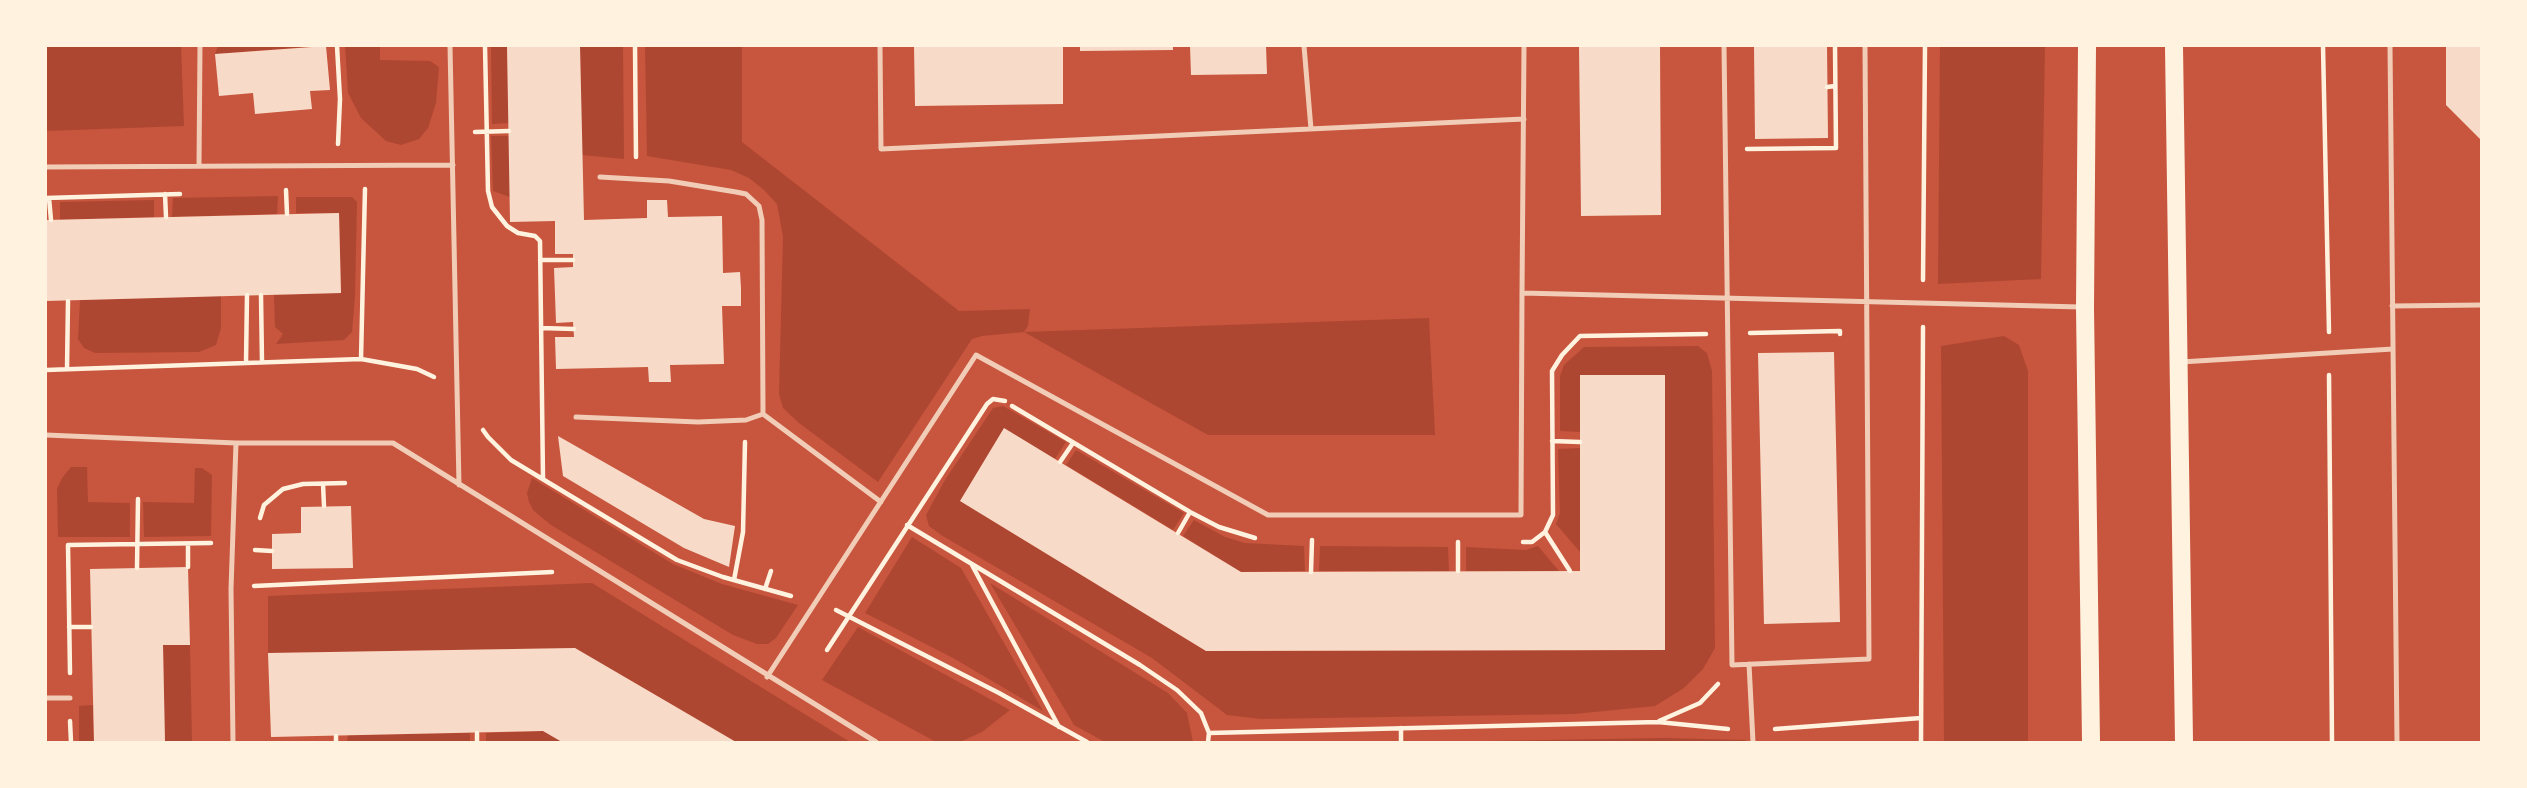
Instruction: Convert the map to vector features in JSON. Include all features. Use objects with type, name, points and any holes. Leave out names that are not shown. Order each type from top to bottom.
[{"type":"main road","points":[[2087,46],[2085,308],[2091,743]]},
{"type":"main road","points":[[2174,46],[2184,743]]},
{"type":"lane","points":[[199,166],[200,46]]},
{"type":"lane","points":[[450,46],[459,485]]},
{"type":"lane","points":[[880,46],[881,149],[1524,119]]},
{"type":"lane","points":[[1304,46],[1311,129]]},
{"type":"lane","points":[[767,677],[976,355],[1268,514],[1521,515],[1524,46]]},
{"type":"lane","points":[[1724,46],[1732,665],[1870,659],[1865,46]]},
{"type":"lane","points":[[2390,46],[2397,743]]},
{"type":"lane","points":[[46,167],[453,165]]},
{"type":"lane","points":[[600,177],[669,181],[736,192],[746,194],[759,206],[762,220],[762,414]]},
{"type":"lane","points":[[1522,293],[2085,308]]},
{"type":"lane","points":[[2392,306],[2482,305]]},
{"type":"lane","points":[[2178,362],[2393,349]]},
{"type":"lane","points":[[576,417],[698,422],[746,420],[762,414]]},
{"type":"lane","points":[[762,414],[881,502]]},
{"type":"lane","points":[[46,435],[236,443],[394,443],[876,743]]},
{"type":"lane","points":[[233,743],[231,589],[236,443]]},
{"type":"lane","points":[[1749,664],[1754,743]]},
{"type":"lane","points":[[46,698],[70,698]]},
{"type":"path","points":[[336,165],[340,99],[337,46]]},
{"type":"path","points":[[485,46],[488,191],[492,207],[508,226],[540,242],[543,480]]},
{"type":"path","points":[[635,46],[637,179]]},
{"type":"path","points":[[1757,149],[1836,148],[1835,46]]},
{"type":"path","points":[[1921,743],[1925,46]]},
{"type":"path","points":[[2323,46],[2332,743]]},
{"type":"path","points":[[1827,87],[1835,86]]},
{"type":"path","points":[[452,132],[509,131]]},
{"type":"path","points":[[352,188],[365,187],[361,359]]},
{"type":"path","points":[[286,190],[287,214]]},
{"type":"path","points":[[273,191],[299,190]]},
{"type":"path","points":[[51,220],[47,198],[192,193]]},
{"type":"path","points":[[165,194],[166,217]]},
{"type":"path","points":[[540,260],[573,260]]},
{"type":"path","points":[[261,295],[262,362]]},
{"type":"path","points":[[246,363],[247,296]]},
{"type":"path","points":[[67,369],[68,301]]},
{"type":"path","points":[[541,328],[574,329]]},
{"type":"path","points":[[1519,542],[1532,542],[1545,532],[1553,515],[1552,371],[1562,355],[1580,337],[1840,331],[1840,343]]},
{"type":"path","points":[[46,370],[361,359],[417,369]]},
{"type":"path","points":[[457,387],[488,437],[511,460],[543,480],[677,559],[734,580],[815,603]]},
{"type":"path","points":[[827,650],[987,404],[993,399],[1002,399],[1190,512],[1219,527],[1258,538]]},
{"type":"path","points":[[734,580],[743,532],[746,420]]},
{"type":"path","points":[[1552,442],[1580,442]]},
{"type":"path","points":[[1060,462],[1073,443]]},
{"type":"path","points":[[258,524],[264,505],[283,489],[303,484],[345,484]]},
{"type":"path","points":[[323,484],[324,506]]},
{"type":"path","points":[[137,568],[138,499]]},
{"type":"path","points":[[1178,533],[1190,512]]},
{"type":"path","points":[[907,525],[1177,690],[1201,712],[1209,733],[1208,743]]},
{"type":"path","points":[[1545,532],[1570,570]]},
{"type":"path","points":[[254,562],[257,537]]},
{"type":"path","points":[[1300,539],[1324,540]]},
{"type":"path","points":[[1311,572],[1312,540]]},
{"type":"path","points":[[1445,541],[1470,542]]},
{"type":"path","points":[[1458,542],[1458,571]]},
{"type":"path","points":[[70,698],[68,545],[212,543],[212,555]]},
{"type":"path","points":[[188,544],[188,567]]},
{"type":"path","points":[[255,550],[272,551]]},
{"type":"path","points":[[972,564],[1060,728]]},
{"type":"path","points":[[231,589],[595,569]]},
{"type":"path","points":[[765,589],[771,571]]},
{"type":"path","points":[[253,574],[253,599]]},
{"type":"path","points":[[850,615],[1087,743]]},
{"type":"path","points":[[69,627],[92,627]]},
{"type":"path","points":[[1658,722],[1700,703],[1732,665]]},
{"type":"path","points":[[1209,733],[1658,722],[1753,731],[1921,718]]},
{"type":"path","points":[[1401,728],[1401,743]]},
{"type":"path","points":[[477,733],[477,743]]},
{"type":"path","points":[[336,736],[336,743]]},
{"type":"shaded area","points":[[46,46],[181,46],[184,126],[46,131]]},
{"type":"shaded area","points":[[218,46],[319,46],[215,54]]},
{"type":"shaded area","points":[[345,46],[380,46],[380,60],[430,61],[439,67],[436,103],[428,128],[419,139],[401,145],[386,141],[361,118],[348,93]]},
{"type":"shaded area","points":[[491,46],[507,46],[509,123],[492,124]]},
{"type":"shaded area","points":[[580,46],[623,46],[624,159],[582,155]]},
{"type":"shaded area","points":[[645,46],[742,46],[742,142],[959,311],[1030,309],[1028,326],[1024,332],[972,339],[878,482],[783,408],[779,394],[783,237],[777,204],[749,178],[731,170],[647,156]]},
{"type":"shaded area","points":[[1940,46],[2045,46],[2041,279],[1938,284]]},
{"type":"shaded area","points":[[491,136],[509,136],[510,197],[493,191]]},
{"type":"shaded area","points":[[278,196],[277,214],[172,217],[173,198]]},
{"type":"shaded area","points":[[296,197],[352,197],[357,202],[352,332],[344,340],[276,344],[283,334],[275,327],[274,295],[341,293],[339,213],[296,213]]},
{"type":"shaded area","points":[[154,200],[154,217],[60,220],[60,202]]},
{"type":"shaded area","points":[[221,296],[221,328],[216,345],[199,352],[95,353],[84,348],[78,339],[80,300]]},
{"type":"shaded area","points":[[1429,318],[1435,435],[1208,435],[1024,332]]},
{"type":"shaded area","points":[[2004,336],[2019,345],[2028,371],[2028,742],[1944,742],[1941,346]]},
{"type":"shaded area","points":[[1698,346],[1707,353],[1712,371],[1715,648],[1703,669],[1684,688],[1655,706],[1574,714],[1261,719],[1227,715],[1152,658],[941,535],[929,526],[926,515],[945,480],[993,408],[1003,406],[1066,442],[1055,459],[1004,428],[960,501],[1206,651],[1665,650],[1665,375],[1580,375],[1580,432],[1560,431],[1560,376],[1564,365],[1584,347]]},
{"type":"shaded area","points":[[1580,448],[1580,552],[1556,524],[1560,513],[1558,449]]},
{"type":"shaded area","points":[[1076,450],[1184,513],[1173,530],[1066,465]]},
{"type":"shaded area","points":[[71,467],[87,467],[88,502],[130,503],[130,537],[58,537],[57,489]]},
{"type":"shaded area","points":[[195,468],[202,468],[212,475],[211,536],[144,537],[143,502],[194,503]]},
{"type":"shaded area","points":[[532,478],[673,564],[722,584],[798,605],[776,638],[768,644],[757,644],[733,635],[551,525],[533,510],[529,502],[527,493]]},
{"type":"shaded area","points":[[1194,520],[1225,537],[1245,543],[1304,546],[1305,571],[1241,572],[1183,536]]},
{"type":"shaded area","points":[[912,537],[961,568],[1043,711],[953,658],[865,613]]},
{"type":"shaded area","points":[[1320,546],[1448,547],[1449,571],[1319,571]]},
{"type":"shaded area","points":[[1538,546],[1559,571],[1466,571],[1466,547],[1526,550]]},
{"type":"shaded area","points":[[592,583],[850,742],[736,742],[575,648],[268,653],[268,596]]},
{"type":"shaded area","points":[[990,583],[1168,693],[1187,713],[1193,742],[1105,742],[1074,725]]},
{"type":"shaded area","points":[[858,627],[1010,710],[982,732],[962,741],[936,742],[822,680]]},
{"type":"shaded area","points":[[163,645],[190,645],[192,742],[165,742]]},
{"type":"shaded area","points":[[93,705],[94,742],[79,742],[79,706]]},
{"type":"shaded area","points":[[543,731],[562,742],[486,742],[486,733]]},
{"type":"shaded area","points":[[470,733],[470,742],[347,742],[348,735]]},
{"type":"shaded area","points":[[1663,738],[1746,740],[1428,742]]},
{"type":"building","points":[[326,46],[330,90],[310,91],[312,109],[255,114],[253,93],[219,96],[215,54]]},
{"type":"building","points":[[507,46],[580,46],[584,220],[647,218],[647,200],[667,200],[668,217],[722,216],[723,273],[740,272],[741,288],[741,306],[722,306],[724,364],[670,365],[671,382],[649,382],[648,367],[556,369],[555,337],[574,337],[573,322],[556,323],[554,268],[573,267],[573,254],[555,254],[555,221],[510,222]]},
{"type":"building","points":[[914,46],[1063,46],[1063,104],[915,106]]},
{"type":"building","points":[[1080,46],[1173,46],[1173,50],[1080,51]]},
{"type":"building","points":[[1190,46],[1266,46],[1267,74],[1191,75]]},
{"type":"building","points":[[1579,46],[1660,46],[1661,215],[1581,216]]},
{"type":"building","points":[[1754,46],[1827,46],[1828,138],[1755,139]]},
{"type":"building","points":[[2446,46],[2482,46],[2482,141],[2446,105]]},
{"type":"building","points":[[339,213],[341,293],[46,301],[46,220]]},
{"type":"building","points":[[1834,352],[1840,622],[1764,624],[1758,353]]},
{"type":"building","points":[[1580,375],[1665,375],[1665,650],[1206,651],[960,501],[1004,428],[1241,572],[1580,571]]},
{"type":"building","points":[[558,436],[704,519],[735,526],[729,567],[684,548],[563,476]]},
{"type":"building","points":[[351,506],[353,568],[272,569],[272,534],[301,533],[301,507]]},
{"type":"building","points":[[188,567],[190,645],[163,645],[165,742],[94,742],[90,569]]},
{"type":"building","points":[[575,648],[736,742],[562,742],[543,731],[271,737],[268,653]]}]
